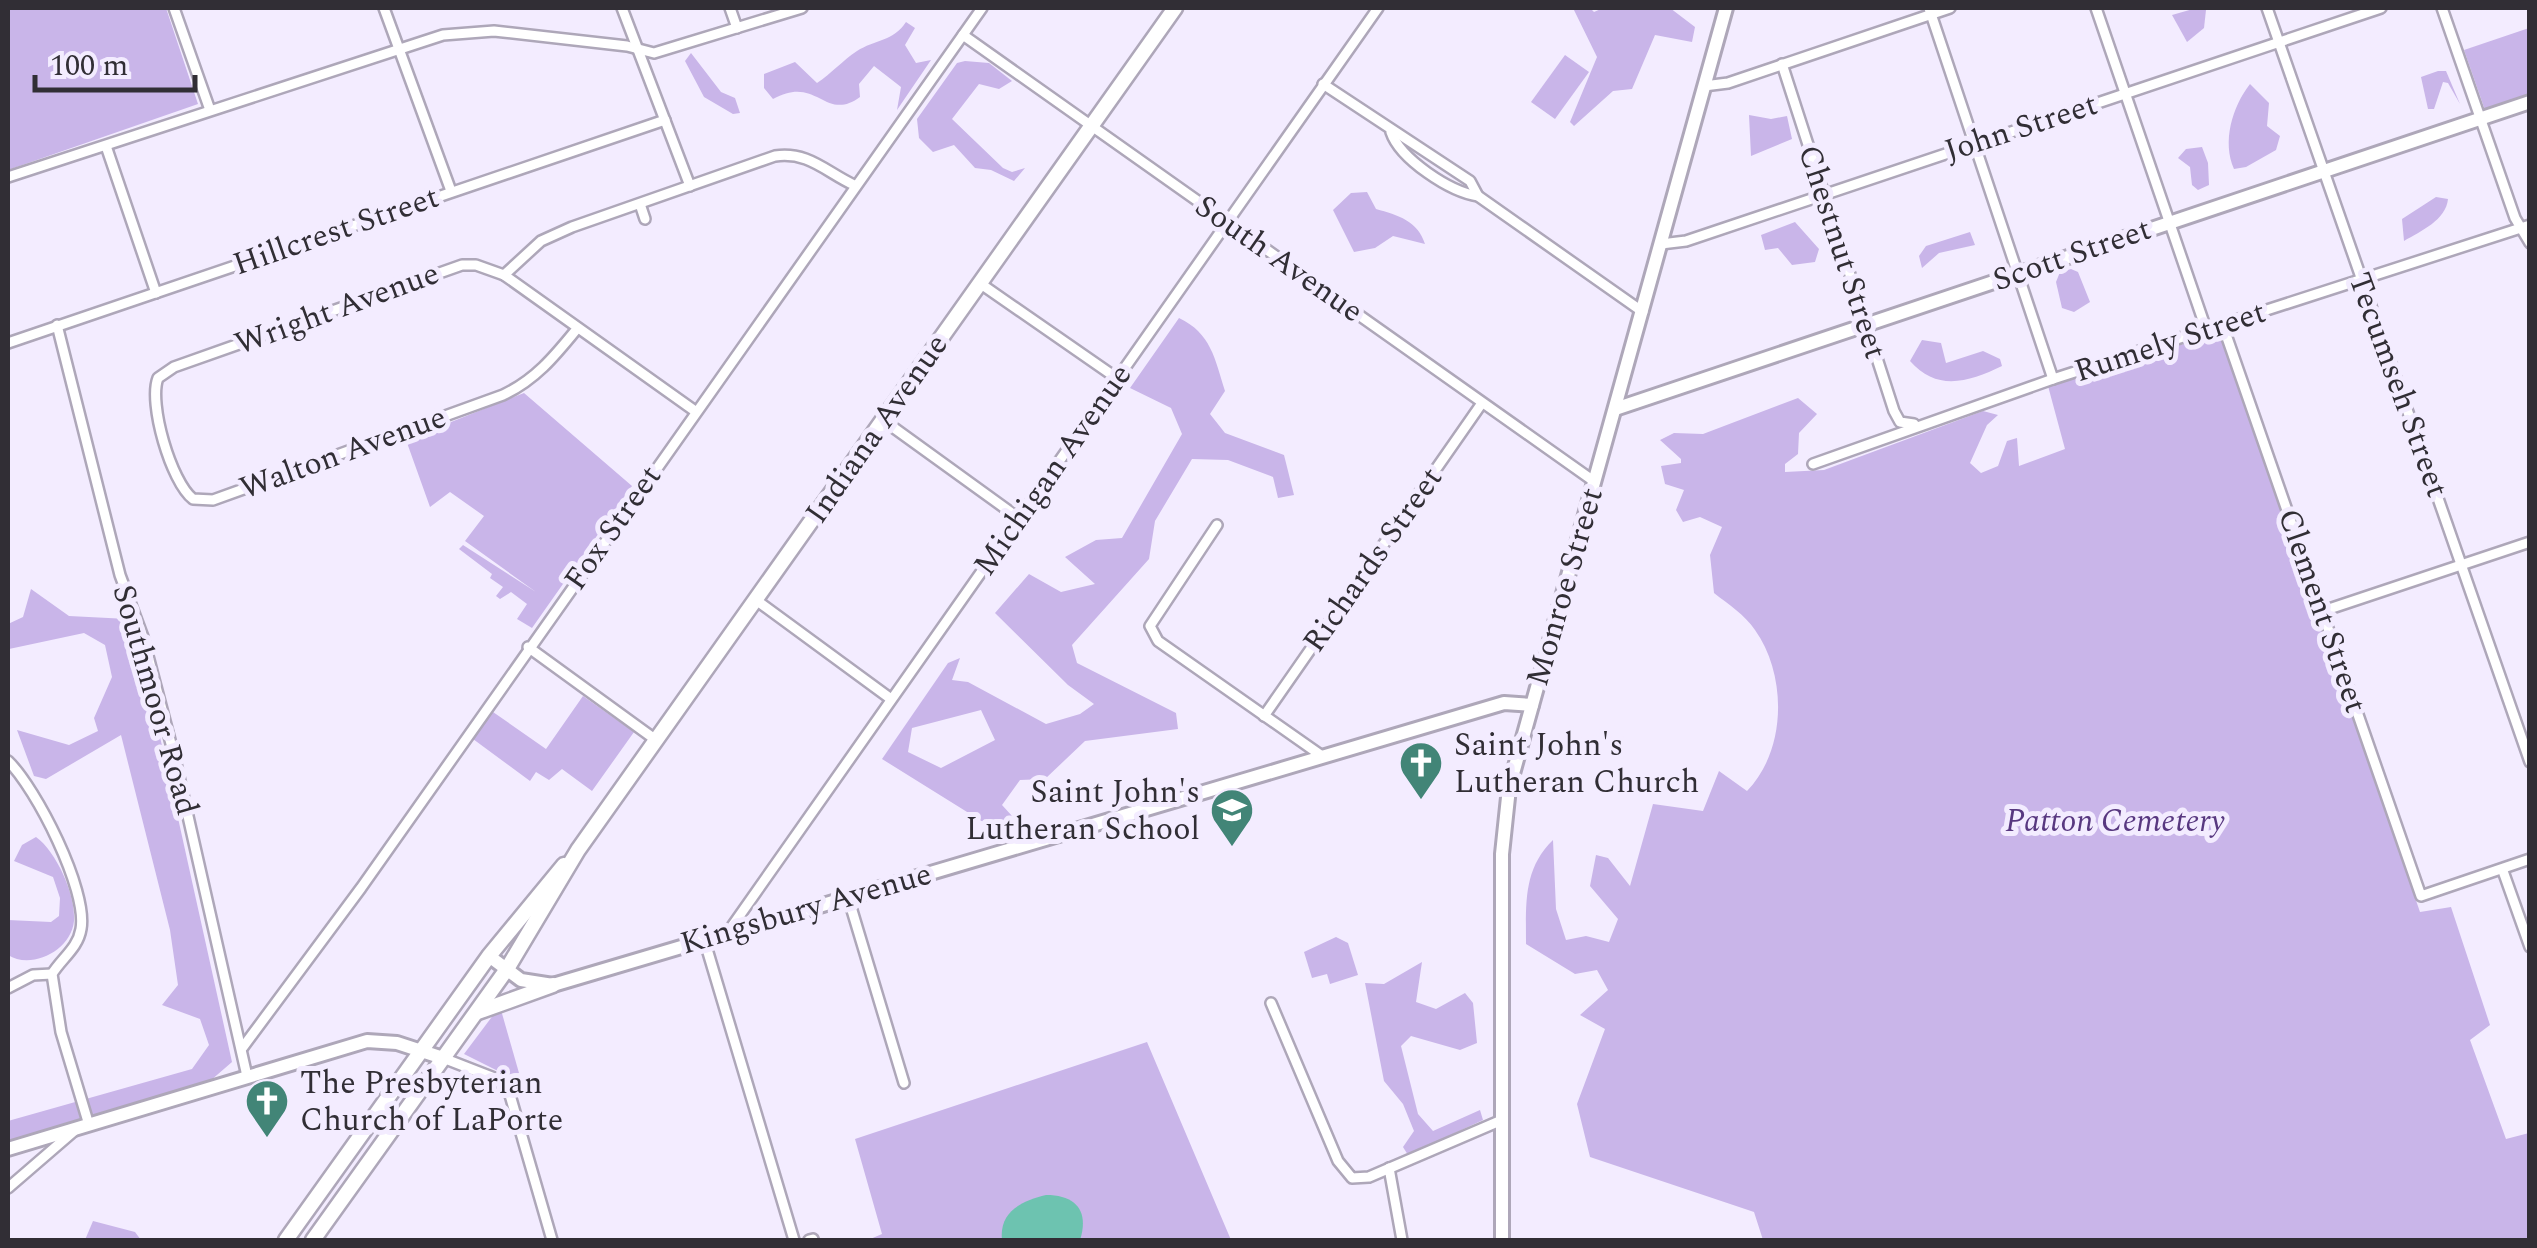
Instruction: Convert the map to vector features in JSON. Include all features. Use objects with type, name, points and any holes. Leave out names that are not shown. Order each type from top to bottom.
[{"type":"main road","name":"Indiana Avenue","points":[[314,1240],[507,969],[578,850],[1175,8]]},
{"type":"main road","name":"Indiana Avenue","points":[[286,1240],[489,956],[578,850]]},
{"type":"main road","points":[[477,1012],[553,985]]},
{"type":"street","points":[[174,8],[210,110]]},
{"type":"street","points":[[384,8],[451,190]]},
{"type":"street","points":[[622,8],[690,186]]},
{"type":"street","points":[[730,8],[737,28]]},
{"type":"street","points":[[8,177],[398,46],[443,35],[494,31],[654,53],[802,8]]},
{"type":"street","name":"Fox Street","points":[[242,1047],[360,888],[982,8]]},
{"type":"street","name":"Michigan Avenue","points":[[728,932],[1378,8]]},
{"type":"street","name":"Monroe Street","points":[[1502,1240],[1503,827],[1532,705],[1726,8]]},
{"type":"street","points":[[1704,86],[1728,83],[1930,11],[1950,8]]},
{"type":"street","points":[[2096,8],[2206,329]]},
{"type":"street","name":"Tecumseh Street","points":[[2267,8],[2530,762]]},
{"type":"street","name":"John Street","points":[[1660,244],[1686,241],[2381,8]]},
{"type":"street","points":[[2442,8],[2530,243]]},
{"type":"street","points":[[1930,11],[2053,379]]},
{"type":"street","name":"South Avenue","points":[[962,35],[1595,482]]},
{"type":"street","name":"Chestnut Street","points":[[1782,64],[1894,411],[1900,422],[1916,425]]},
{"type":"street","points":[[1323,84],[1391,132],[1396,147],[1463,194],[1478,196],[1643,312]]},
{"type":"street","name":"Scott Street","points":[[1615,409],[2530,102]]},
{"type":"street","name":"Hillcrest Street","points":[[8,342],[664,120]]},
{"type":"street","points":[[106,146],[156,293]]},
{"type":"street","points":[[695,411],[576,330],[504,275],[541,241],[785,154],[814,160],[854,185]]},
{"type":"street","points":[[640,204],[645,219]]},
{"type":"street","name":"Rumely Street","points":[[1813,464],[2053,379],[2525,226]]},
{"type":"street","name":"Wright Avenue","points":[[153,397],[158,378],[174,367],[430,276],[476,264],[504,275]]},
{"type":"street","points":[[980,284],[1118,379]]},
{"type":"street","name":"Southmoor Road","points":[[57,325],[120,575],[143,636],[247,1076]]},
{"type":"street","name":"Clement Street","points":[[2223,326],[2421,896],[2503,871]]},
{"type":"street","name":"Walton Avenue","points":[[153,397],[177,480],[193,499],[213,500],[515,390],[550,363],[576,330]]},
{"type":"street","name":"Richards Street","points":[[1264,716],[1482,403]]},
{"type":"street","points":[[883,420],[1020,519]]},
{"type":"street","points":[[1217,525],[1150,626],[1158,641],[1322,756]]},
{"type":"street","points":[[2323,611],[2530,542]]},
{"type":"street","points":[[756,600],[891,700]]},
{"type":"street","points":[[528,647],[656,740]]},
{"type":"street","name":"Kingsbury Avenue","points":[[553,985],[1322,756],[1504,704],[1532,705]]},
{"type":"street","points":[[8,761],[72,870],[82,902],[75,947],[52,974],[32,975],[8,988]]},
{"type":"street","points":[[2530,859],[2503,871],[2530,947]]},
{"type":"street","points":[[848,897],[904,1083]]},
{"type":"street","points":[[704,939],[794,1240]]},
{"type":"street","points":[[489,956],[521,980],[553,985]]},
{"type":"street","points":[[52,974],[83,1127]]},
{"type":"street","points":[[1271,1003],[1343,1170],[1352,1178],[1363,1179],[1502,1120]]},
{"type":"street","points":[[8,1148],[367,1040],[422,1050],[497,1080],[510,1094],[552,1240]]},
{"type":"street","points":[[8,1188],[83,1127]]},
{"type":"street","points":[[1389,1168],[1402,1240]]},
{"type":"green space","points":[[8,8],[166,8],[198,104],[8,170]]},
{"type":"green space","points":[[1573,8],[1590,8],[1594,12],[1603,8],[1670,8],[1695,27],[1692,42],[1655,35],[1632,89],[1613,91],[1574,126],[1570,122],[1597,57]]},
{"type":"green space","points":[[2206,10],[2204,28],[2187,42],[2172,15]]},
{"type":"green space","points":[[906,22],[915,28],[905,45],[916,63],[931,60],[897,110],[901,87],[874,66],[859,84],[860,97],[848,104],[838,105],[800,92],[773,99],[764,88],[764,74],[795,62],[817,83],[857,51],[890,37]]},
{"type":"green space","points":[[2529,28],[2529,98],[2486,113],[2464,50]]},
{"type":"green space","points":[[691,53],[721,92],[735,98],[740,113],[733,114],[704,97],[685,61]]},
{"type":"green space","points":[[1565,55],[1589,72],[1555,119],[1531,102]]},
{"type":"green space","points":[[957,63],[989,63],[1012,81],[999,89],[979,84],[952,119],[1003,168],[1012,172],[1025,168],[1014,181],[991,170],[975,168],[954,145],[933,152],[919,138],[917,119]]},
{"type":"green space","points":[[2446,71],[2460,104],[2448,83],[2443,82],[2434,109],[2428,109],[2421,77]]},
{"type":"green space","points":[[2250,84],[2269,103],[2267,126],[2280,136],[2276,150],[2246,167],[2234,169],[2229,148],[2231,125]]},
{"type":"green space","points":[[1749,115],[1771,119],[1787,116],[1792,139],[1751,156]]},
{"type":"green space","points":[[2202,147],[2208,163],[2209,185],[2198,190],[2192,185],[2190,167],[2178,158],[2186,149]]},
{"type":"green space","points":[[1367,192],[1376,209],[1412,224],[1425,244],[1393,236],[1375,248],[1354,252],[1333,210],[1351,193]]},
{"type":"green space","points":[[2436,197],[2448,199],[2443,213],[2404,241],[2402,219]]},
{"type":"green space","points":[[1795,222],[1819,249],[1815,262],[1792,265],[1778,248],[1765,250],[1761,235]]},
{"type":"green space","points":[[1970,232],[1975,245],[1939,253],[1922,268],[1919,256],[1926,246]]},
{"type":"green space","points":[[2060,272],[2078,272],[2090,302],[2074,312],[2062,308],[2056,282]]},
{"type":"green space","points":[[1179,318],[1190,324],[1210,348],[1225,391],[1210,414],[1225,433],[1284,455],[1294,495],[1278,498],[1273,477],[1228,460],[1192,459],[1155,521],[1149,559],[1072,645],[1077,663],[1176,713],[1178,729],[1085,741],[1045,779],[1020,780],[1002,805],[1023,828],[996,830],[882,759],[948,663],[960,658],[952,680],[968,682],[1046,724],[1080,714],[1094,704],[1068,685],[995,613],[1029,574],[1061,592],[1095,584],[1065,557],[1096,540],[1122,538],[1182,434],[1171,408],[1130,388]],"holes":[[[981,710],[995,740],[941,768],[908,752],[912,728]]]},
{"type":"green space","name":"Patton Cemetery","points":[[2213,335],[2223,342],[2420,912],[2451,907],[2490,1025],[2470,1040],[2506,1139],[2529,1133],[2529,1240],[1763,1240],[1754,1212],[1590,1157],[1577,1104],[1605,1029],[1580,1015],[1608,990],[1597,970],[1575,974],[1526,944],[1528,888],[1536,863],[1553,840],[1556,909],[1566,940],[1586,936],[1609,942],[1618,919],[1590,886],[1596,855],[1608,858],[1630,886],[1653,804],[1703,811],[1719,771],[1747,791],[1770,755],[1776,734],[1777,690],[1765,648],[1746,619],[1714,593],[1710,555],[1722,527],[1700,517],[1683,522],[1676,510],[1684,490],[1665,484],[1661,466],[1681,463],[1681,459],[1660,440],[1674,433],[1703,434],[1798,398],[1817,414],[1799,433],[1798,454],[1785,464],[1785,472],[1824,470],[1983,411],[1998,415],[1987,425],[1970,463],[1981,473],[1998,466],[2007,441],[2017,438],[2019,466],[2065,449],[2048,386]]},
{"type":"green space","points":[[1922,340],[1941,343],[1946,363],[1983,351],[2000,359],[2002,366],[1966,380],[1931,377],[1910,361]]},
{"type":"green space","points":[[524,393],[632,486],[532,628],[517,619],[527,604],[511,592],[500,599],[496,596],[503,587],[459,549],[463,545],[536,592],[465,541],[484,516],[450,492],[430,507],[406,440]]},
{"type":"green space","points":[[31,589],[69,616],[128,619],[145,669],[232,1062],[210,1081],[8,1143],[8,1121],[192,1069],[209,1045],[200,1019],[162,1005],[178,985],[170,930],[121,735],[46,779],[34,776],[17,730],[69,745],[98,731],[94,718],[112,677],[105,645],[84,633],[9,649],[8,665],[8,624],[23,617]]},
{"type":"green space","points":[[583,696],[634,732],[592,791],[562,769],[549,780],[536,772],[530,781],[473,739],[493,712],[546,749]]},
{"type":"green space","points":[[36,837],[51,852],[63,874],[72,899],[74,921],[58,949],[38,959],[17,959],[8,955],[8,920],[51,922],[59,916],[60,898],[53,877],[14,861],[22,845]]},
{"type":"green space","points":[[1336,937],[1348,943],[1358,975],[1330,984],[1327,974],[1312,978],[1304,952]]},
{"type":"green space","points":[[1422,962],[1416,1002],[1436,1009],[1465,993],[1473,1003],[1477,1043],[1460,1050],[1411,1036],[1401,1046],[1418,1114],[1433,1131],[1480,1110],[1483,1120],[1408,1155],[1403,1147],[1414,1131],[1403,1104],[1384,1081],[1365,983],[1384,984]]},
{"type":"green space","points":[[497,1010],[501,1010],[519,1073],[506,1075],[464,1054]]},
{"type":"green space","points":[[1147,1042],[1231,1240],[868,1240],[882,1234],[855,1139]]},
{"type":"green space","points":[[93,1221],[135,1232],[141,1240],[85,1240]]},
{"type":"shaded area","points":[[1046,1195],[1066,1198],[1078,1207],[1083,1221],[1080,1240],[1002,1240],[1008,1215],[1028,1201]]},
{"type":"place","name":"Saint John's Lutheran Church","points":[[1421,801]]},
{"type":"place","name":"Saint John's Lutheran School","points":[[1232,848]]},
{"type":"place","name":"The Presbyterian Church of LaPorte","points":[[267,1139]]}]
